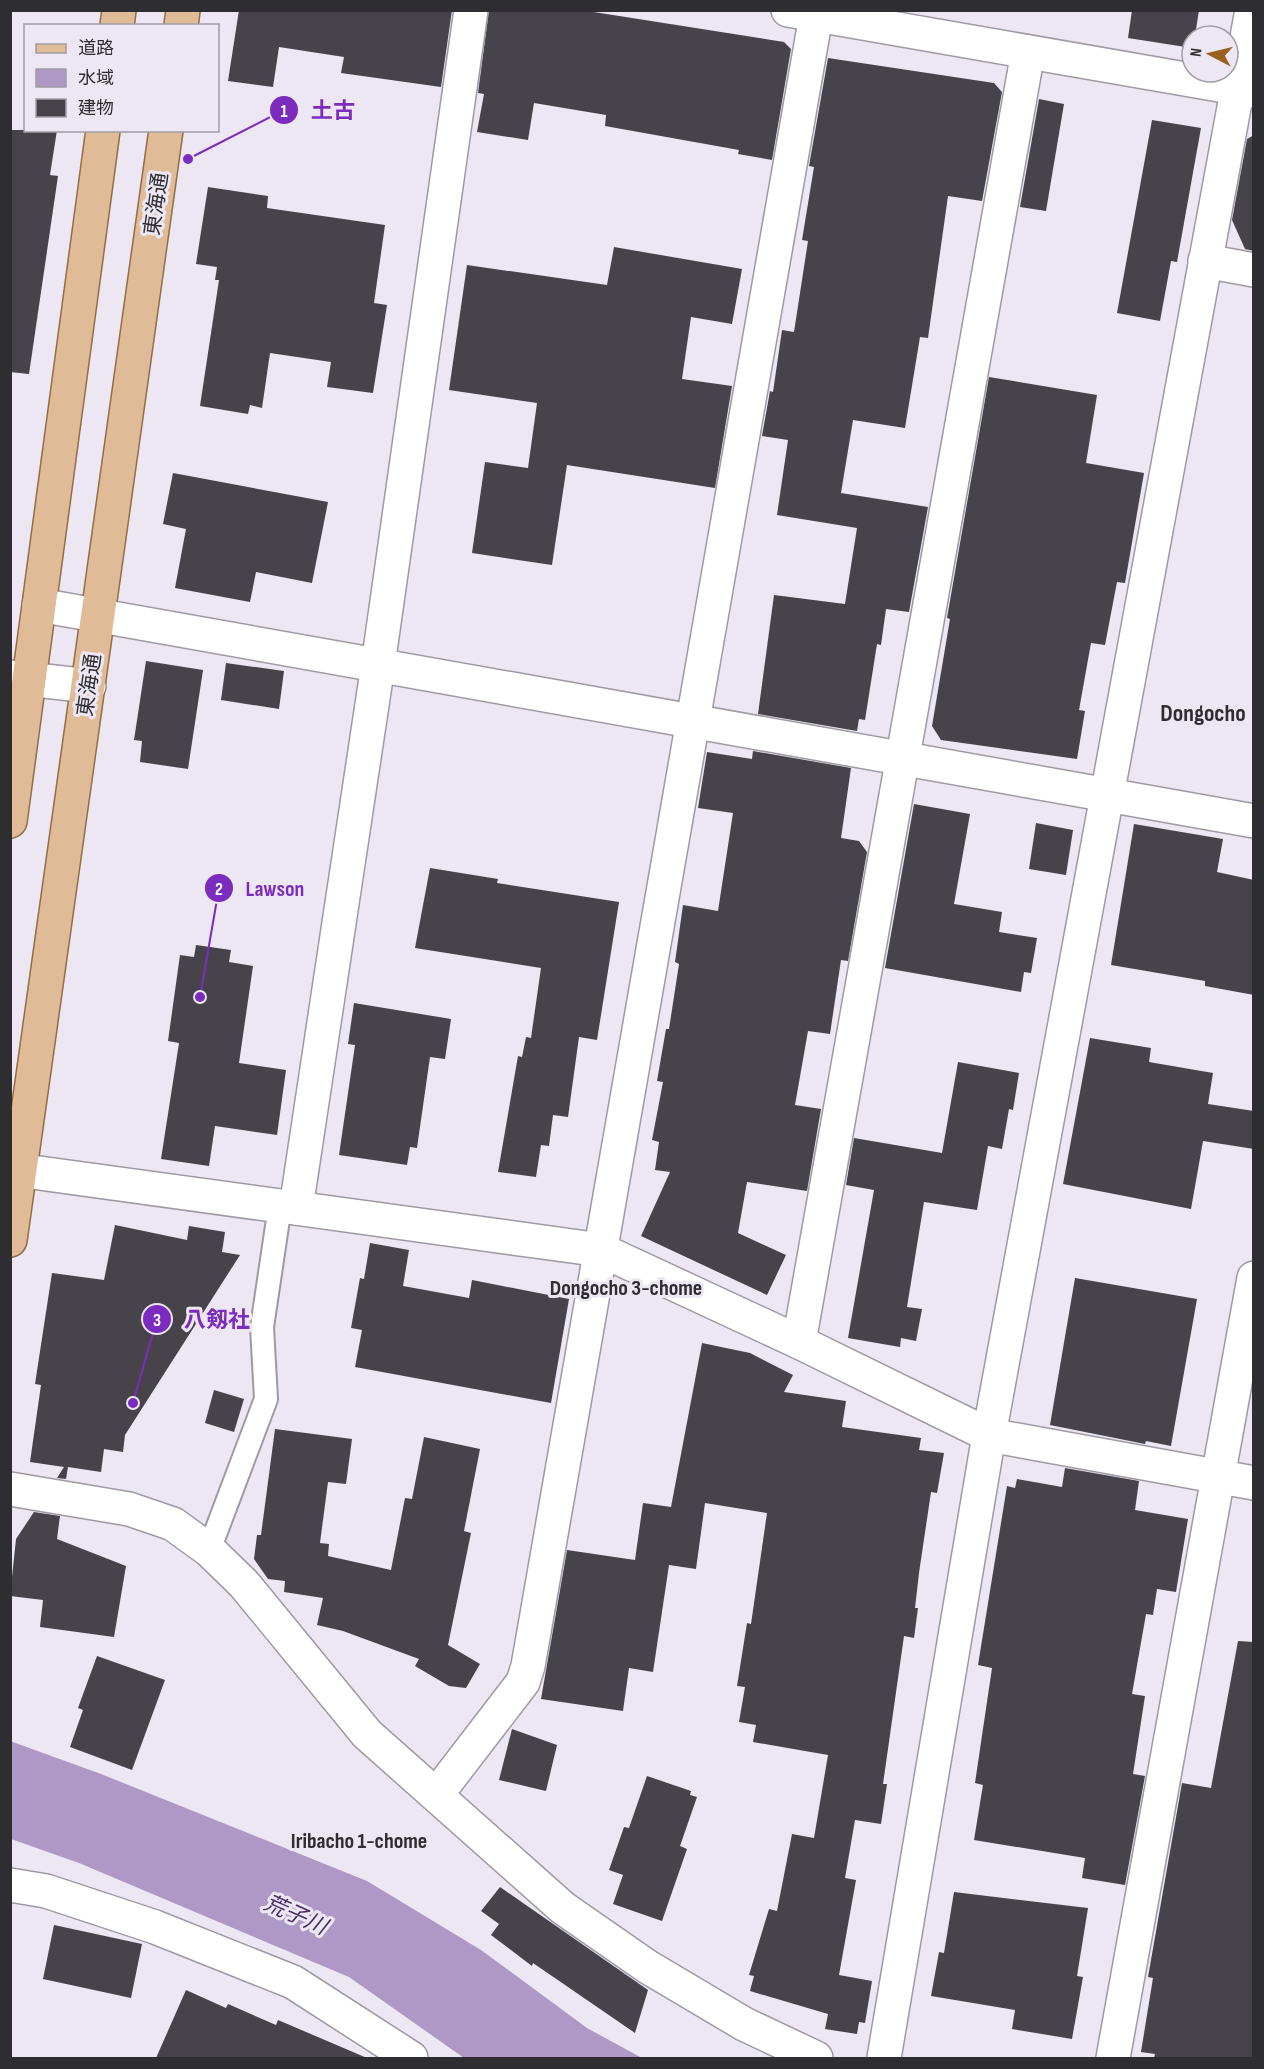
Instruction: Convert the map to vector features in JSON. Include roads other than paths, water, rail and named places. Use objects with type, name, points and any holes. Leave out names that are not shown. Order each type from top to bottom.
[{"type":"main road","points":[[10,821],[20,678],[39,605],[103,132]]},
{"type":"main road","name":"東海通","points":[[10,1240],[15,1169],[89,686],[166,132]]},
{"type":"street","points":[[288,1207],[378,665],[471,10]]},
{"type":"street","points":[[884,2058],[989,1436],[1106,795],[1205,261],[1245,90],[1252,10]]},
{"type":"street","points":[[437,1794],[523,1682],[528,1666],[692,721],[807,12],[1245,90]]},
{"type":"street","points":[[799,1342],[1028,52]]},
{"type":"street","points":[[1205,261],[1254,270]]},
{"type":"street","points":[[39,605],[1254,821]]},
{"type":"street","points":[[20,678],[89,686]]},
{"type":"street","points":[[15,1169],[601,1250],[799,1342],[989,1436],[1254,1483]]},
{"type":"street","points":[[1113,2058],[1254,1278]]},
{"type":"street","points":[[10,1489],[129,1509],[173,1524],[209,1550],[244,1584],[367,1734],[563,1908],[657,1972],[744,2024],[816,2058]]},
{"type":"street","points":[[10,1884],[46,1891],[155,1927],[293,1982],[411,2058]]},
{"type":"lane","points":[[209,1550],[266,1399],[262,1327],[288,1207]]},
{"type":"water","name":"荒子川","points":[[10,1741],[101,1774],[367,1881],[481,1950],[587,2028],[642,2058],[464,2058],[349,1977],[79,1863],[11,1839]]},
{"type":"place","name":"土古","points":[[188,159]]},
{"type":"place","name":"Lawson","points":[[200,997]]},
{"type":"place","name":"八剱社","points":[[133,1403]]},
{"type":"district","name":"Dongocho","points":[[1203,713]]},
{"type":"district","name":"Dongocho 3-chome","points":[[626,1287]]},
{"type":"district","name":"Iribacho 1-chome","points":[[359,1840]]}]
